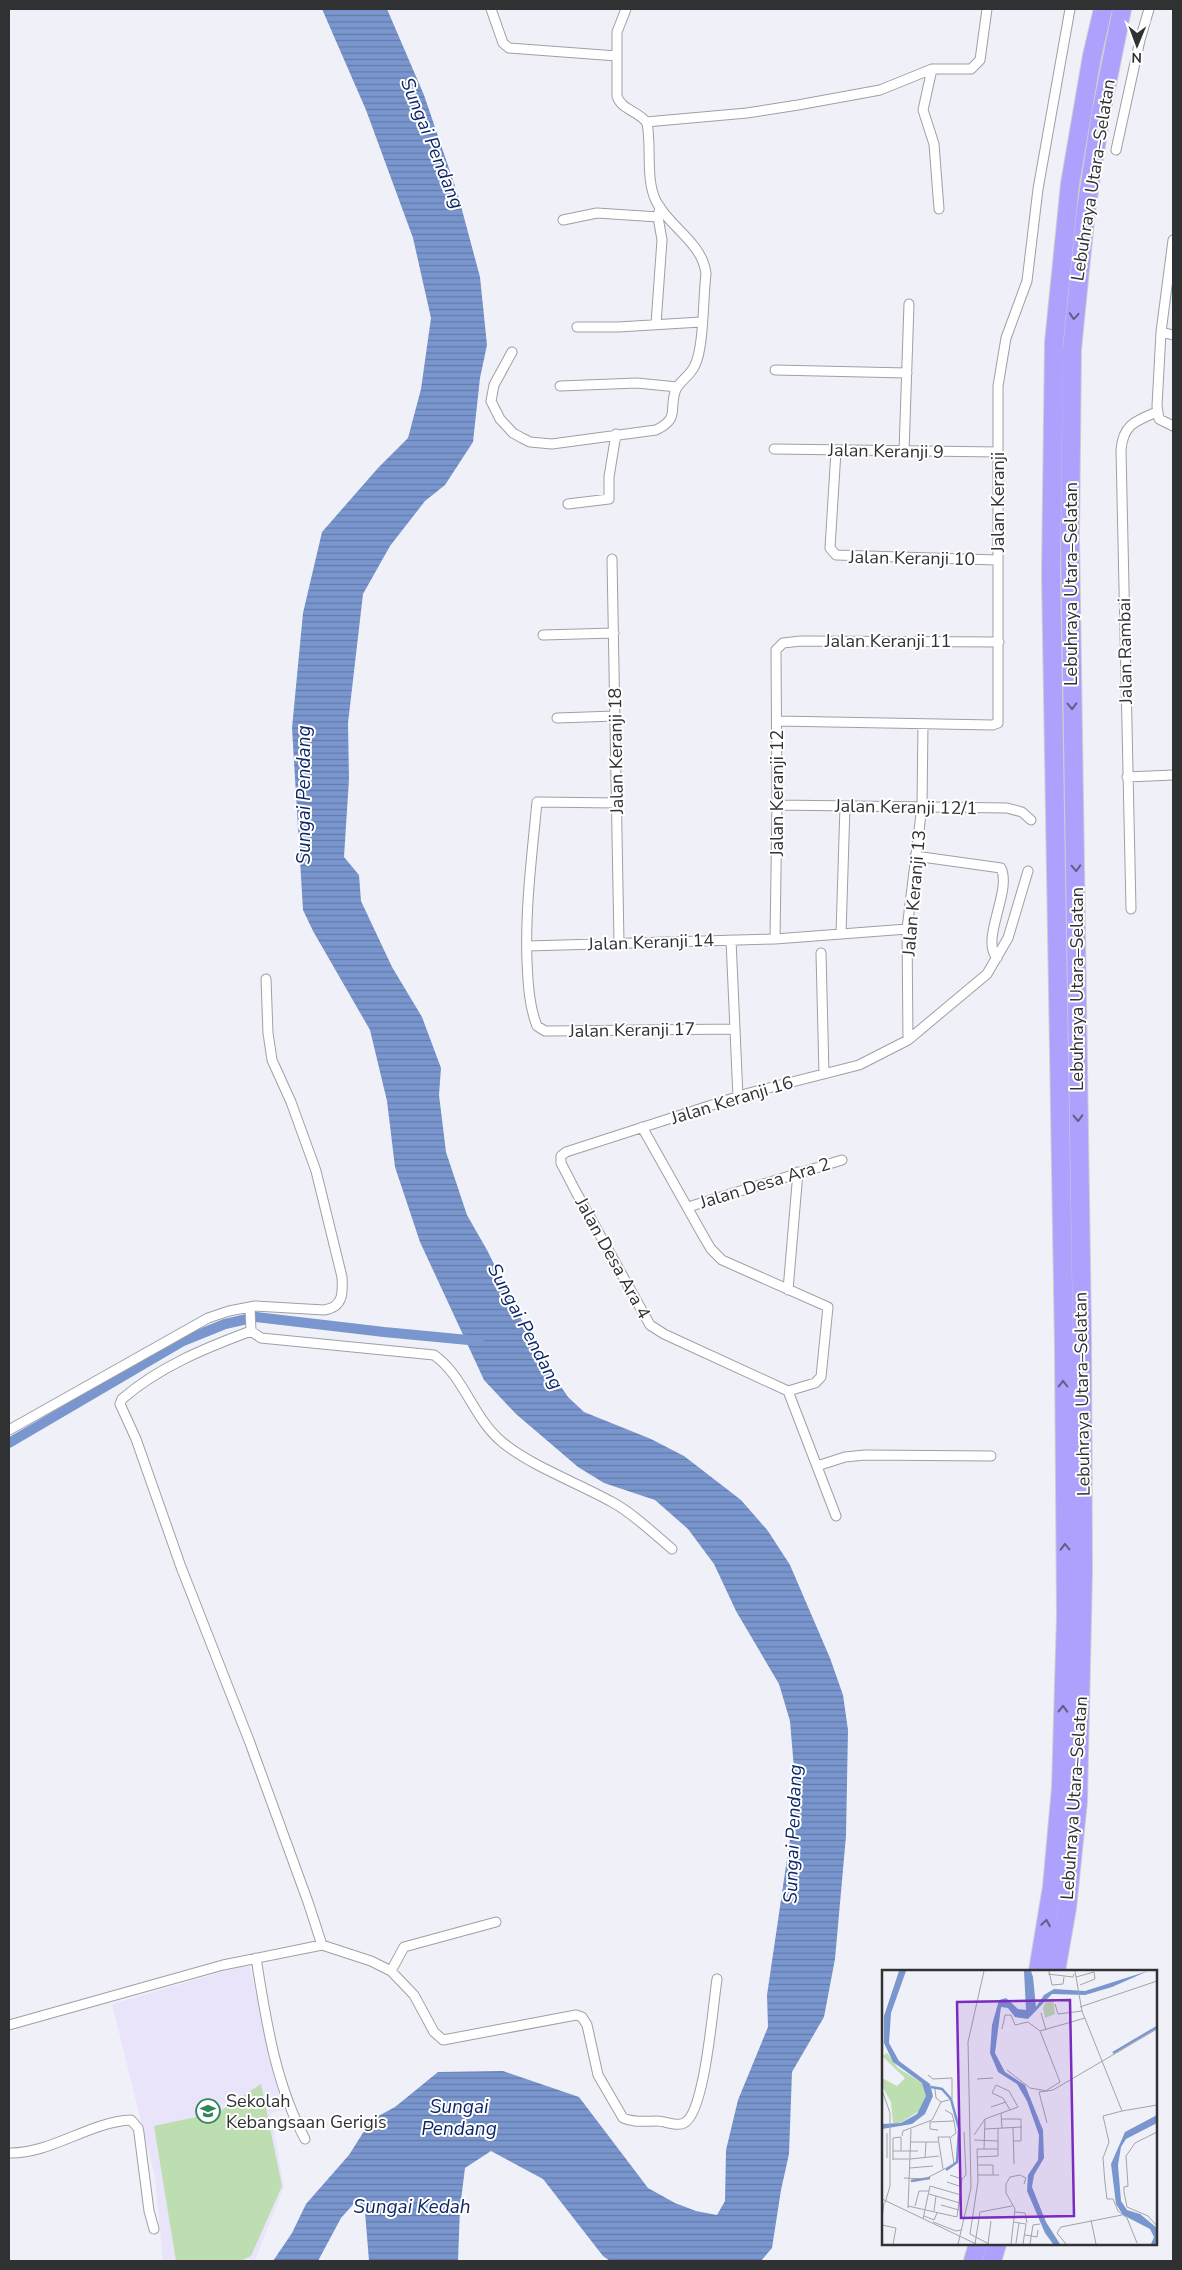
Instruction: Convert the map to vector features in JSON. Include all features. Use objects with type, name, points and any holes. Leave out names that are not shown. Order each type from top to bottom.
[{"type":"highway","name":"Lebuhraya Utara–Selatan","points":[[1038,1970],[1052,1887],[1061,1788],[1066,1616],[1064,1338],[1051,575],[1054,343],[1070,184],[1092,56],[1103,9]]},
{"type":"highway","name":"Lebuhraya Utara–Selatan","points":[[1056,1970],[1067,1908],[1078,1802],[1083,1571],[1076,877],[1070,609],[1072,349],[1086,210],[1101,113],[1122,9]]},
{"type":"highway","points":[[973,2261],[978,2245]]},
{"type":"highway","points":[[992,2261],[997,2245]]},
{"type":"street","points":[[491,9],[503,43],[508,48],[617,56]]},
{"type":"street","points":[[512,352],[494,386],[491,401],[495,412],[513,433],[530,442],[552,444],[656,430],[667,424],[672,418],[678,387],[695,366],[699,356],[706,274],[704,262],[699,252],[660,207],[653,189],[646,122],[638,114],[622,105],[618,99],[617,32],[626,9]]},
{"type":"street","points":[[646,122],[747,113],[867,93],[932,69],[966,70],[978,64],[984,42],[987,9]]},
{"type":"street","name":"Jalan Keranji","points":[[923,724],[996,724],[999,720],[997,560],[998,393],[1001,362],[1006,338],[1027,281],[1038,188],[1070,9]]},
{"type":"street","points":[[1116,150],[1140,40],[1149,9]]},
{"type":"street","points":[[932,69],[923,110],[934,144],[938,209]]},
{"type":"street","points":[[656,324],[662,240],[658,217],[660,207]]},
{"type":"street","points":[[563,220],[598,213],[658,217]]},
{"type":"street","points":[[1173,241],[1161,332],[1157,412],[1159,419],[1173,426]]},
{"type":"street","points":[[904,452],[909,304]]},
{"type":"street","points":[[577,327],[618,327],[701,322]]},
{"type":"street","points":[[1161,332],[1173,335]]},
{"type":"street","points":[[775,370],[907,373]]},
{"type":"street","points":[[560,386],[649,383],[678,387]]},
{"type":"street","name":"Jalan Rambai","points":[[1131,908],[1121,450],[1122,438],[1128,428],[1143,418],[1157,412]]},
{"type":"street","points":[[568,504],[609,499],[609,477],[616,434]]},
{"type":"street","name":"Jalan Keranji 9","points":[[774,449],[998,452]]},
{"type":"street","name":"Jalan Keranji 10","points":[[836,451],[830,548],[834,554],[839,556],[997,560]]},
{"type":"street","name":"Jalan Keranji 18","points":[[612,559],[619,943]]},
{"type":"street","points":[[543,636],[614,633]]},
{"type":"street","name":"Jalan Keranji 11","points":[[778,647],[788,642],[816,641],[999,642]]},
{"type":"street","name":"Jalan Keranji 12","points":[[775,939],[777,805],[776,650],[778,647]]},
{"type":"street","points":[[557,718],[616,716]]},
{"type":"street","points":[[777,721],[923,724]]},
{"type":"street","name":"Jalan Keranji 13","points":[[908,1040],[908,929],[922,806],[923,724]]},
{"type":"street","points":[[1128,776],[1173,775]]},
{"type":"street","points":[[527,946],[527,904],[537,802],[616,803]]},
{"type":"street","name":"Jalan Keranji 12/1","points":[[777,805],[1007,808],[1022,812],[1031,820]]},
{"type":"street","points":[[841,934],[845,806]]},
{"type":"street","points":[[916,856],[1001,868],[1005,882],[998,905],[992,941],[994,955],[997,958]]},
{"type":"street","name":"Jalan Keranji 16","points":[[561,1162],[561,1156],[566,1152],[738,1096],[859,1065],[908,1040],[987,974],[1011,931],[1028,871]]},
{"type":"street","name":"Jalan Keranji 14","points":[[527,946],[775,939],[908,929]]},
{"type":"street","points":[[731,940],[738,1096]]},
{"type":"street","name":"Jalan Keranji 17","points":[[527,946],[528,989],[536,1021],[541,1029],[550,1031],[734,1029]]},
{"type":"street","points":[[821,953],[824,1074]]},
{"type":"street","points":[[9,1430],[191,1325],[218,1314],[250,1311],[324,1310],[336,1306],[342,1295],[340,1267],[316,1172],[291,1102],[276,1070],[269,1049],[266,979]]},
{"type":"street","points":[[642,1127],[716,1255],[828,1307],[821,1377],[815,1383],[788,1391],[836,1516]]},
{"type":"street","name":"Jalan Desa Ara 2","points":[[688,1207],[842,1160]]},
{"type":"street","name":"Jalan Desa Ara 4","points":[[561,1162],[650,1325],[664,1334],[788,1391]]},
{"type":"street","points":[[788,1290],[798,1172]]},
{"type":"street","points":[[250,1311],[251,1329],[256,1336],[268,1339],[330,1343],[434,1355],[448,1368],[478,1415],[500,1440],[554,1472],[622,1508],[672,1549]]},
{"type":"street","points":[[251,1329],[185,1358],[130,1392],[122,1399],[120,1404],[136,1439],[181,1567],[253,1752],[322,1945]]},
{"type":"street","points":[[817,1466],[845,1457],[865,1455],[991,1456]]},
{"type":"street","points":[[391,1971],[404,1947],[496,1922]]},
{"type":"street","points":[[9,2025],[191,1973],[322,1945],[371,1961],[391,1971],[414,1995],[437,2037],[443,2040],[576,2015],[582,2017],[586,2021],[598,2075],[623,2118],[632,2121],[660,2121],[680,2124],[686,2123],[691,2116],[703,2086],[717,1979]]},
{"type":"street","points":[[256,1958],[267,2028],[287,2101],[305,2139]]},
{"type":"street","points":[[9,2152],[30,2151],[100,2126],[131,2120],[140,2133],[149,2211],[154,2229]]},
{"type":"shaded area","name":"Sekolah Kebangsaan Gerigis","points":[[249,1964],[283,2110],[271,2113],[284,2187],[255,2260],[163,2261],[155,2178],[112,2004]]},
{"type":"green space","points":[[261,2084],[282,2186],[251,2256],[240,2261],[176,2261],[154,2126],[219,2112]]},
{"type":"water","name":"Sungai Pendang","points":[[322,9],[387,9],[424,95],[458,195],[480,277],[487,345],[480,378],[473,442],[445,485],[425,501],[390,546],[363,594],[348,723],[349,779],[344,857],[359,875],[361,901],[392,967],[422,1017],[441,1068],[439,1095],[446,1152],[467,1215],[487,1250],[537,1351],[568,1397],[584,1412],[651,1439],[684,1456],[741,1500],[768,1531],[790,1565],[830,1658],[843,1695],[848,1730],[846,1836],[835,1959],[824,2017],[792,2072],[789,2154],[772,2248],[761,2261],[610,2261],[603,2256],[543,2179],[491,2151],[465,2168],[460,2208],[458,2261],[369,2261],[365,2212],[358,2199],[341,2218],[318,2261],[273,2261],[292,2233],[306,2204],[349,2155],[371,2120],[395,2107],[438,2072],[503,2071],[579,2097],[648,2188],[675,2203],[696,2211],[717,2215],[725,2201],[726,2150],[738,2100],[768,2027],[767,1995],[791,1832],[794,1769],[790,1721],[779,1684],[736,1611],[714,1564],[688,1529],[655,1500],[604,1483],[578,1467],[516,1414],[484,1380],[420,1242],[395,1167],[387,1101],[370,1030],[313,931],[303,910],[292,728],[303,613],[322,532],[378,468],[408,438],[421,389],[431,318],[413,238],[366,110]]},
{"type":"waterway","points":[[9,1443],[183,1341],[225,1324],[256,1317],[479,1341]]},
{"type":"place","name":"Sekolah Kebangsaan Gerigis","points":[[208,2111]]},
{"type":"water label","name":"Sungai Kedah","points":[[412,2206]]}]
